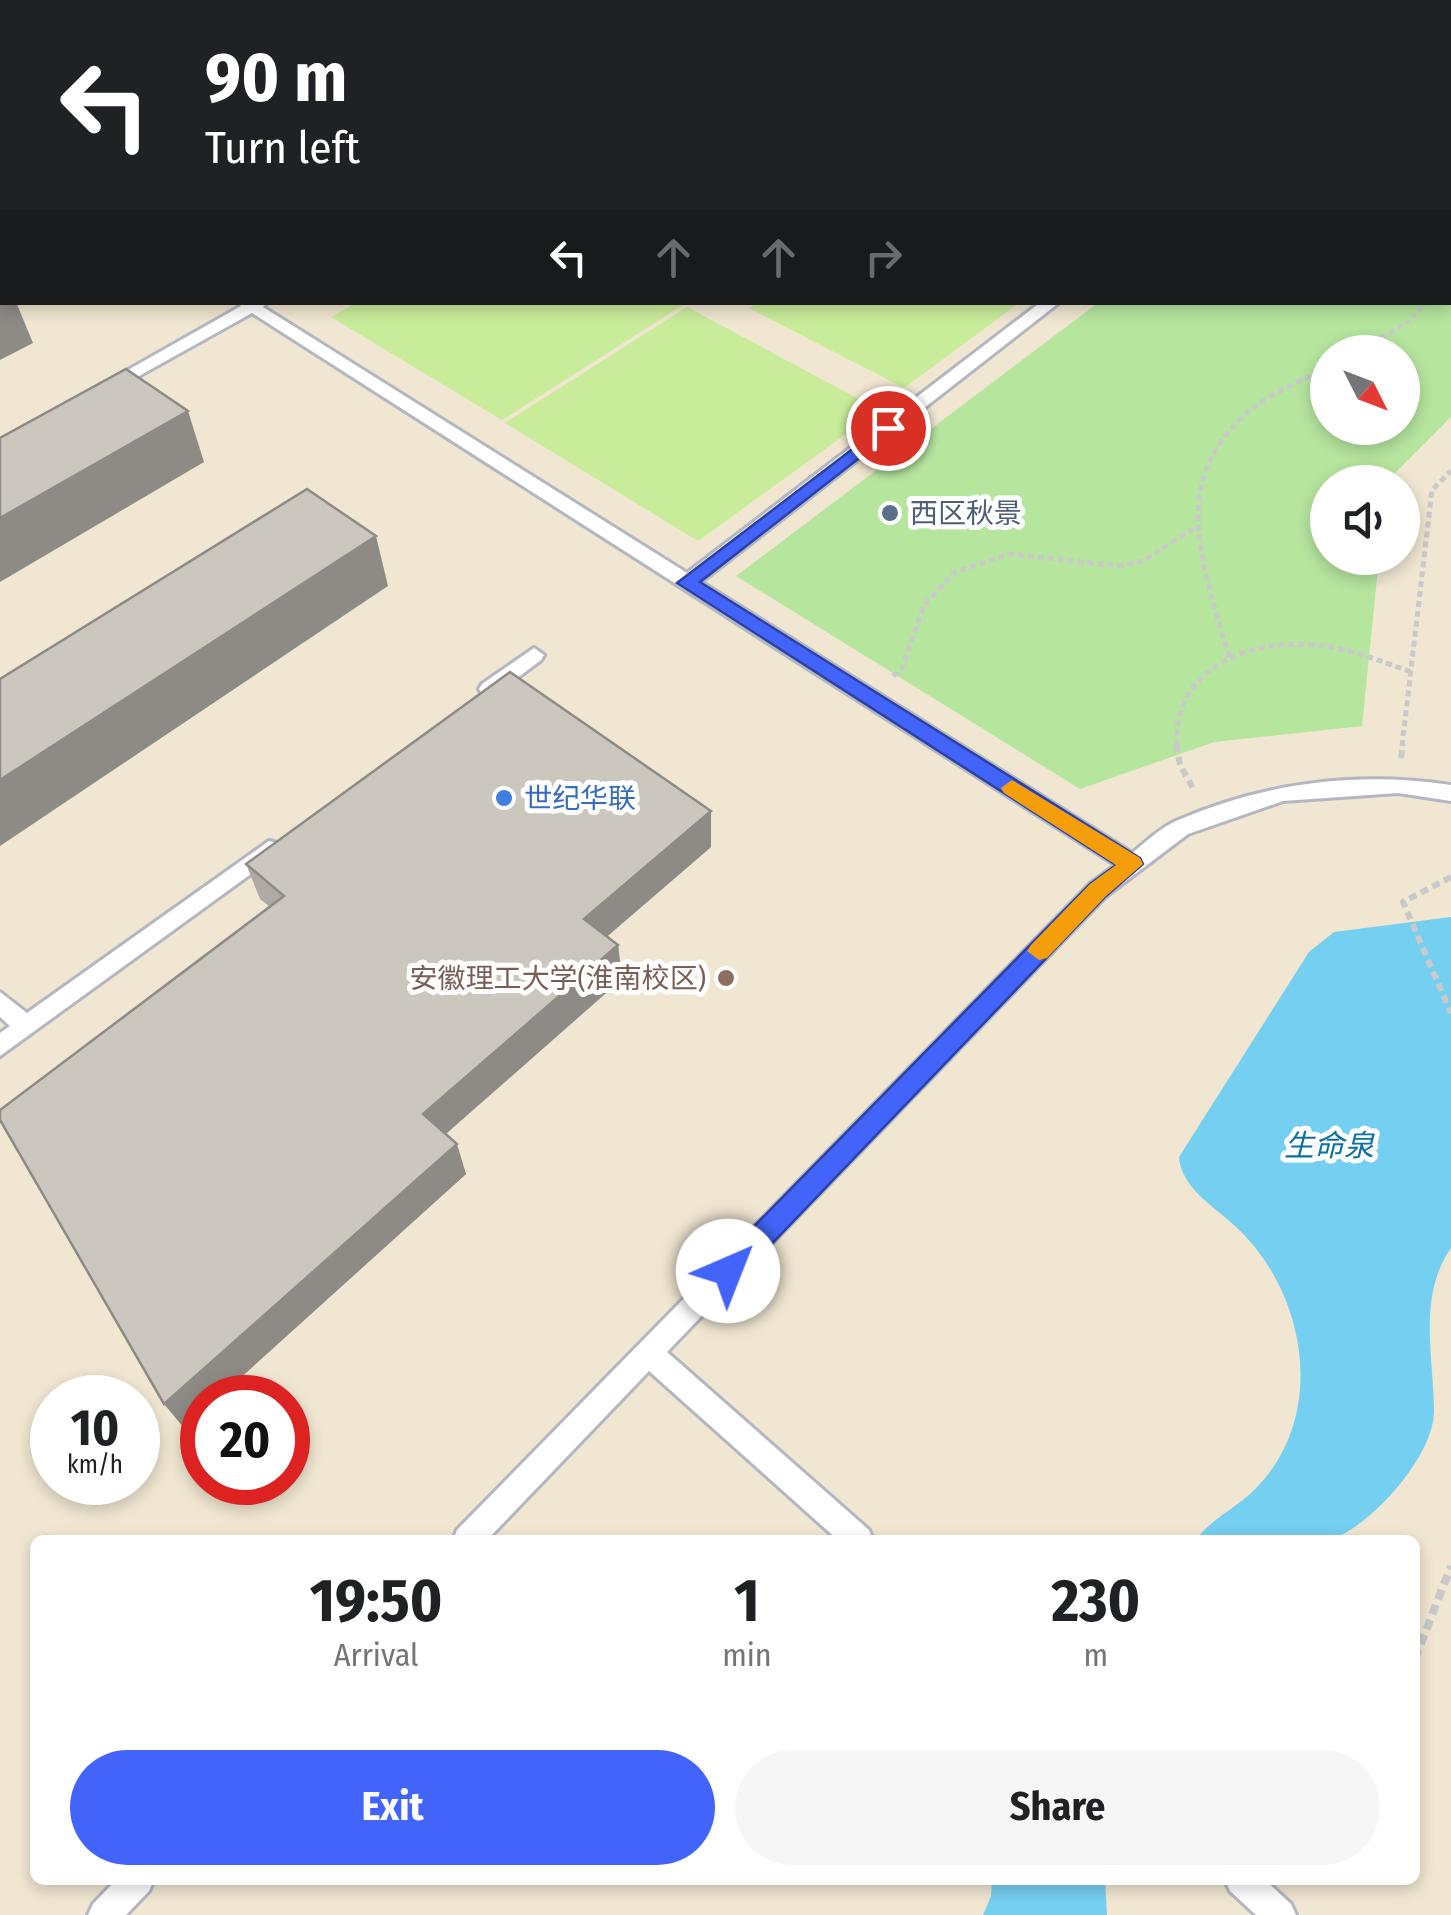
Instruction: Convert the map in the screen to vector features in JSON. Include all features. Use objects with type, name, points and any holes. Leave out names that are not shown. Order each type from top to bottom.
[{"type":"lane","points":[[84,399],[250,305]]},
{"type":"lane","points":[[254,305],[1132,864]]},
{"type":"lane","points":[[687,583],[1048,305]]},
{"type":"lane","points":[[471,702],[534,655]]},
{"type":"lane","points":[[472,1535],[1098,890],[1132,864],[1180,828],[1282,793],[1398,784],[1451,793]]},
{"type":"lane","points":[[0,1046],[280,841]]},
{"type":"lane","points":[[0,1002],[26,1027]]},
{"type":"lane","points":[[649,1353],[853,1535]]},
{"type":"lane","points":[[104,1915],[133,1885]]},
{"type":"lane","points":[[1247,1885],[1280,1915]]},
{"type":"path","points":[[1385,335],[1410,321],[1423,305]]},
{"type":"path","points":[[1229,657],[1196,527],[1198,483],[1216,444],[1249,411],[1310,377]]},
{"type":"path","points":[[1398,784],[1432,490],[1451,470]]},
{"type":"path","points":[[870,697],[902,668],[924,605],[954,572],[1008,554],[1119,566],[1143,561],[1196,527]]},
{"type":"path","points":[[1214,816],[1186,781],[1174,744],[1178,708],[1197,678],[1229,657],[1270,645],[1317,644],[1365,653],[1411,672]]},
{"type":"path","points":[[1451,877],[1403,902],[1451,1013]]},
{"type":"path","points":[[1420,1646],[1451,1566]]},
{"type":"shaded area","name":"安徽理工大学(淮南校区)","points":[[0,305],[1451,305],[1451,1915],[0,1915]]},
{"type":"green space","points":[[352,305],[683,305],[502,420],[331,317]]},
{"type":"green space","points":[[754,305],[1016,305],[904,388],[749,308]]},
{"type":"green space","name":"西区秋景","points":[[1095,305],[1451,305],[1451,417],[1403,465],[1310,465],[1310,575],[1377,575],[1362,726],[1214,742],[1080,789],[736,576]]},
{"type":"green space","points":[[687,307],[879,410],[698,541],[505,423]]},
{"type":"water","name":"生命泉","points":[[1451,917],[1451,1248],[1434,1287],[1431,1307],[1431,1429],[1424,1448],[1399,1486],[1366,1519],[1341,1535],[1201,1535],[1252,1492],[1281,1455],[1294,1422],[1300,1387],[1299,1351],[1278,1282],[1234,1225],[1192,1187],[1179,1157],[1309,952],[1334,932]]},
{"type":"water","points":[[992,1885],[1105,1885],[1107,1915],[983,1915]]},
{"type":"building","points":[[126,369],[188,411],[0,518],[0,438]]},
{"type":"building","points":[[307,489],[376,536],[0,780],[0,679]]},
{"type":"building","points":[[510,672],[711,811],[584,919],[618,945],[423,1114],[457,1144],[197,1375],[180,1375],[180,1390],[164,1404],[160,1397],[160,1375],[147,1375],[0,1120],[0,1110],[284,896],[246,864]]},
{"type":"slow traffic","points":[[1012,788],[1132,864],[1098,890],[1039,951]]},
{"type":"place","name":"西区秋景","points":[[890,513]]},
{"type":"place","name":"世纪华联","points":[[504,798]]},
{"type":"place","name":"安徽理工大学(淮南校区)","points":[[726,978]]},
{"type":"route","points":[[728,1271],[1098,890],[1132,864],[687,583],[888,428]]}]
